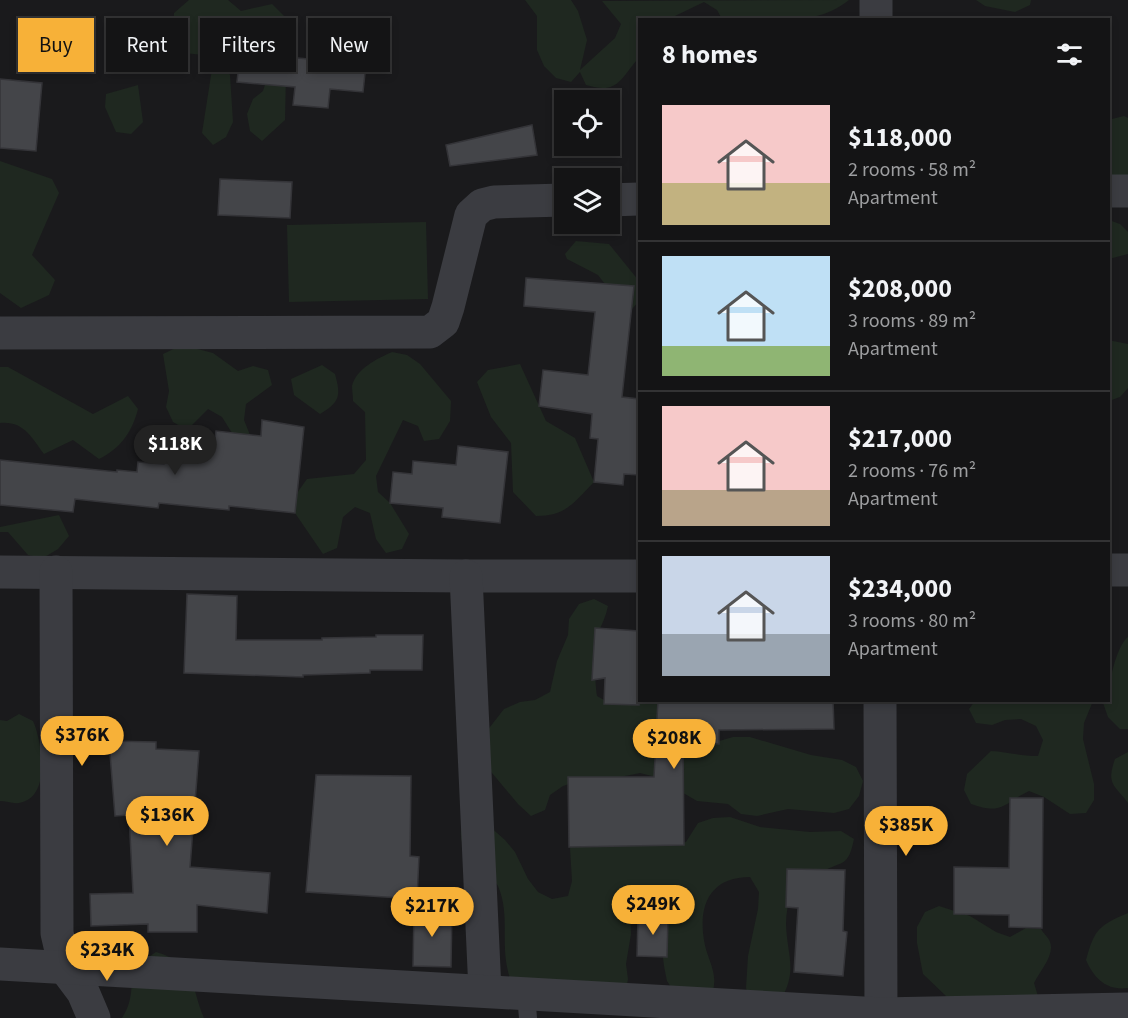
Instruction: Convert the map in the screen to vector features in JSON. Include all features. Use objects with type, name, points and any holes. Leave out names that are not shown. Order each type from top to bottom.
[{"type":"street","points":[[876,0],[876,18]]},
{"type":"street","points":[[1110,191],[1128,191]]},
{"type":"street","points":[[620,200],[638,199]]},
{"type":"street","points":[[0,333],[430,332],[442,322],[448,307],[471,215],[482,205],[494,202],[554,201]]},
{"type":"street","points":[[1110,570],[1128,570]]},
{"type":"street","points":[[0,572],[638,576]]},
{"type":"street","points":[[56,572],[57,933],[65,968],[83,992],[94,1018]]},
{"type":"street","points":[[466,576],[485,991]]},
{"type":"street","points":[[880,702],[881,1014]]},
{"type":"street","points":[[0,964],[485,991],[527,1006],[965,1015],[1128,1009]]},
{"type":"shaded area","points":[[189,0],[228,0],[241,11],[272,4],[286,18],[200,18],[200,55],[188,53],[188,18],[174,18],[174,13]]},
{"type":"shaded area","points":[[525,0],[571,0],[578,11],[587,40],[580,70],[615,38],[621,24],[602,1],[849,0],[836,9],[809,18],[721,18],[717,10],[704,2],[674,18],[638,18],[638,61],[616,84],[604,88],[586,85],[580,72],[571,82],[556,78],[544,66],[537,50],[537,16]]},
{"type":"shaded area","points":[[976,0],[1031,0],[1030,5],[1015,12],[985,6]]},
{"type":"shaded area","points":[[212,72],[228,72],[233,122],[226,137],[213,145],[202,133]]},
{"type":"shaded area","points":[[269,72],[287,72],[285,120],[262,141],[250,131],[247,114],[253,99],[263,91]]},
{"type":"shaded area","points":[[138,85],[143,122],[131,134],[116,132],[105,107],[106,94]]},
{"type":"shaded area","points":[[1124,116],[1128,118],[1128,205],[1110,187],[1110,120]]},
{"type":"shaded area","points":[[0,161],[52,179],[59,193],[32,255],[55,280],[49,295],[21,308],[0,293]]},
{"type":"shaded area","points":[[1110,220],[1120,224],[1128,232],[1128,254],[1110,259]]},
{"type":"shaded area","points":[[426,222],[428,299],[289,302],[287,225]]},
{"type":"shaded area","points":[[576,241],[609,244],[638,280],[638,302],[632,309],[618,301],[598,275],[567,259],[565,254]]},
{"type":"shaded area","points":[[1110,340],[1128,344],[1128,388],[1120,397],[1110,401]]},
{"type":"shaded area","points":[[182,345],[213,353],[238,371],[253,366],[268,370],[272,385],[246,404],[244,420],[256,450],[232,433],[222,417],[208,409],[187,430],[173,422],[166,407],[169,391],[163,354]]},
{"type":"shaded area","points":[[392,352],[407,355],[420,364],[451,401],[450,421],[439,439],[424,441],[418,426],[403,420],[376,476],[378,492],[390,503],[409,534],[402,549],[386,553],[376,539],[370,513],[355,507],[343,517],[337,548],[323,554],[295,513],[297,493],[307,479],[354,474],[366,460],[365,412],[353,401],[352,386],[363,369]]},
{"type":"shaded area","points":[[520,364],[546,421],[575,438],[594,482],[575,502],[555,514],[536,516],[513,492],[511,443],[491,417],[477,382],[488,370]]},
{"type":"shaded area","points":[[322,365],[335,374],[338,393],[332,406],[320,414],[294,395],[291,379]]},
{"type":"shaded area","points":[[0,367],[8,367],[93,414],[128,396],[138,409],[124,439],[114,450],[99,459],[73,440],[44,454],[21,427],[0,423]]},
{"type":"shaded area","points":[[59,515],[69,536],[58,549],[43,558],[28,555],[8,532],[0,532],[0,527]]},
{"type":"shaded area","points":[[594,599],[608,606],[595,646],[597,696],[611,704],[638,700],[638,702],[661,702],[673,738],[687,744],[702,746],[733,737],[750,737],[811,755],[842,760],[856,767],[863,781],[859,796],[849,809],[834,813],[788,809],[757,816],[741,814],[728,804],[697,801],[656,777],[640,773],[610,779],[578,781],[563,786],[550,795],[545,810],[531,816],[487,767],[483,736],[504,709],[520,702],[535,700],[550,692],[557,661],[568,635],[569,619],[579,604]]},
{"type":"shaded area","points":[[1128,637],[1128,729],[1120,729],[1108,717],[1103,703],[1110,702],[1111,676],[1116,657]]},
{"type":"shaded area","points":[[974,702],[1093,702],[1084,723],[1083,739],[1094,784],[1094,800],[1086,813],[1070,814],[1044,797],[1029,791],[1002,807],[989,808],[971,804],[964,790],[967,774],[991,751],[1038,756],[1043,740],[1036,726],[1021,719],[1005,720],[992,725],[976,723],[969,709]]},
{"type":"shaded area","points":[[19,714],[33,721],[39,742],[42,768],[36,791],[29,799],[14,803],[0,801],[0,720],[7,721]]},
{"type":"shaded area","points":[[1128,752],[1128,803],[1115,788],[1111,774],[1115,759]]},
{"type":"shaded area","points":[[464,817],[480,818],[505,840],[515,852],[528,879],[538,892],[552,899],[568,896],[572,881],[570,848],[579,833],[670,843],[686,842],[698,823],[713,818],[730,817],[760,827],[810,832],[841,831],[854,839],[844,862],[822,872],[790,895],[786,924],[790,971],[786,989],[781,999],[750,1003],[746,988],[748,956],[758,909],[759,892],[750,877],[737,878],[717,887],[706,904],[703,915],[704,940],[714,985],[705,1000],[676,995],[667,981],[662,949],[664,900],[653,888],[638,890],[630,903],[631,934],[626,964],[628,979],[625,995],[510,978],[505,954],[502,897],[495,882],[472,860],[464,848],[461,834]]},
{"type":"shaded area","points":[[939,906],[970,916],[996,932],[1010,937],[1026,928],[1041,929],[1051,947],[1049,958],[1034,983],[1043,1013],[955,1009],[946,996],[923,974],[917,943],[917,927],[925,912]]},
{"type":"shaded area","points":[[1128,913],[1128,988],[1113,987],[1097,978],[1086,960],[1099,930],[1110,921]]},
{"type":"shaded area","points":[[156,952],[169,957],[186,969],[204,1018],[122,1018],[130,999],[132,983],[138,968]]},
{"type":"building","points":[[296,58],[308,59],[308,72],[365,72],[363,92],[330,89],[328,108],[293,105],[295,87],[237,82],[238,72],[296,72]]},
{"type":"building","points":[[0,79],[42,83],[36,151],[0,148]]},
{"type":"building","points":[[532,125],[537,155],[450,166],[446,145]]},
{"type":"building","points":[[220,179],[292,182],[290,218],[218,215]]},
{"type":"building","points":[[526,278],[634,286],[622,397],[638,399],[638,475],[624,474],[623,485],[594,482],[598,439],[590,438],[592,414],[539,406],[543,370],[588,375],[595,312],[524,306]]},
{"type":"building","points":[[262,420],[304,427],[295,513],[229,506],[229,510],[159,503],[158,508],[75,499],[73,512],[0,505],[0,460],[137,472],[138,462],[164,464],[167,439],[207,443],[208,438],[215,439],[216,431],[261,436]]},
{"type":"building","points":[[458,446],[508,452],[500,523],[442,517],[443,508],[390,503],[393,472],[412,474],[413,461],[456,465]]},
{"type":"building","points":[[187,594],[237,596],[236,640],[322,640],[322,638],[376,637],[376,635],[423,635],[422,670],[370,670],[370,673],[303,675],[303,677],[184,673]]},
{"type":"building","points":[[595,628],[638,631],[639,705],[604,704],[605,678],[592,680]]},
{"type":"building","points":[[658,702],[833,702],[834,729],[719,730],[719,744],[683,742],[684,845],[569,847],[568,777],[654,777]]},
{"type":"building","points":[[109,741],[156,742],[156,749],[199,751],[190,867],[270,873],[267,913],[197,905],[197,932],[148,932],[148,924],[91,926],[90,894],[133,893],[129,815],[115,816]]},
{"type":"building","points":[[316,775],[411,776],[410,856],[419,857],[417,899],[306,892]]},
{"type":"building","points":[[1010,798],[1043,798],[1042,928],[1009,927],[1009,915],[954,914],[954,867],[1009,868]]},
{"type":"building","points":[[787,869],[845,870],[843,931],[847,932],[843,976],[794,972],[798,908],[786,907]]},
{"type":"building","points":[[414,908],[452,910],[451,967],[413,966]]},
{"type":"building","points":[[638,916],[668,916],[667,957],[637,956]]}]
